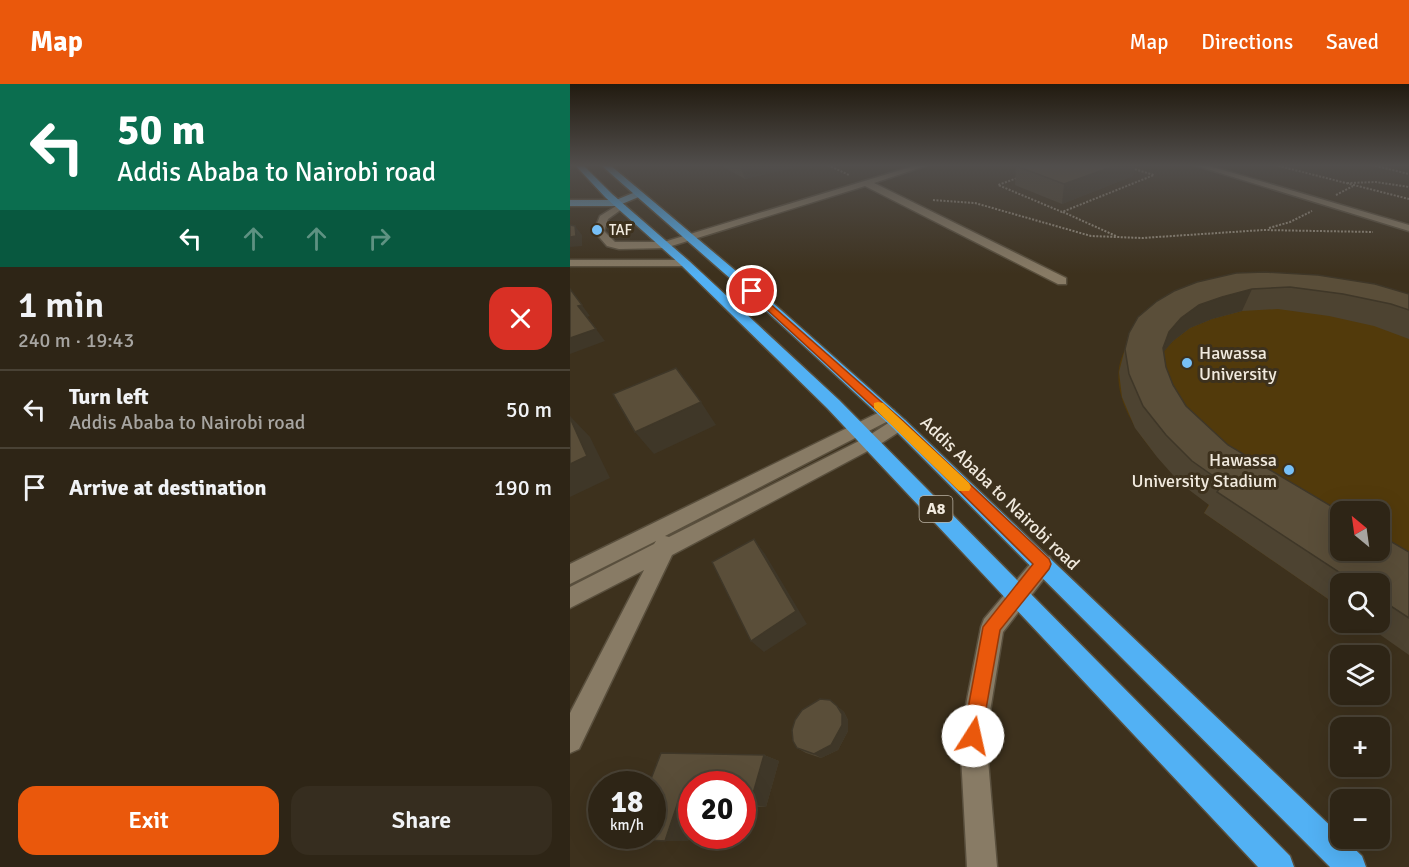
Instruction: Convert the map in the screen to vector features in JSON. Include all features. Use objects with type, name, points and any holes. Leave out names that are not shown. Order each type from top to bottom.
[{"type":"highway","name":"A8","points":[[617,202],[685,263],[864,435],[1279,867]]},
{"type":"highway","name":"Addis Ababa to Nairobi road","points":[[647,202],[690,237],[893,419],[1352,867]]},
{"type":"main road","points":[[570,203],[604,202]]},
{"type":"street","points":[[616,202],[603,218],[599,231],[611,244],[619,246],[665,245],[802,202]]},
{"type":"street","points":[[902,202],[1062,281]]},
{"type":"street","points":[[1320,202],[1409,228]]},
{"type":"street","points":[[570,263],[685,263]]},
{"type":"street","points":[[570,574],[661,538],[893,419]]},
{"type":"street","points":[[570,598],[661,538]]},
{"type":"street","points":[[570,740],[661,538]]},
{"type":"street","points":[[982,867],[973,736],[992,627],[1043,564]]},
{"type":"path","points":[[902,202],[909,202]]},
{"type":"path","points":[[954,202],[975,203],[1018,214],[1061,230],[1091,236],[1121,238],[1263,230],[1379,232]]},
{"type":"path","points":[[1038,202],[1121,238]]},
{"type":"path","points":[[1062,212],[1088,202]]},
{"type":"shaded area","name":"Hawassa University Stadium","points":[[1207,299],[1409,318],[1409,655],[1390,633],[1390,573],[1330,573],[1330,600],[1204,513],[1209,504],[1174,474],[1138,432],[1126,409],[1119,385],[1120,363],[1131,341]]},
{"type":"building","points":[[570,225],[575,226],[576,236],[570,237]]},
{"type":"building","points":[[1236,273],[1318,275],[1375,284],[1409,294],[1409,310],[1343,294],[1290,287],[1252,289],[1199,305],[1181,318],[1169,332],[1163,348],[1166,367],[1173,385],[1186,406],[1228,445],[1330,505],[1330,561],[1390,561],[1390,541],[1409,552],[1409,618],[1390,606],[1390,573],[1340,573],[1217,492],[1223,483],[1192,461],[1166,435],[1143,406],[1129,374],[1125,349],[1129,333],[1138,317],[1157,301],[1174,291],[1197,282]]},
{"type":"building","points":[[570,289],[582,305],[578,306],[596,329],[570,338]]},
{"type":"building","points":[[676,368],[701,402],[635,432],[613,394]]},
{"type":"building","points":[[570,418],[587,456],[570,464]]},
{"type":"building","points":[[754,539],[796,611],[751,641],[712,562]]},
{"type":"building","points":[[820,699],[830,700],[837,706],[842,714],[842,725],[831,745],[814,754],[797,748],[793,741],[792,730],[802,710]]},
{"type":"building","points":[[661,753],[764,755],[756,783],[756,771],[678,771],[678,802],[666,838],[666,771],[654,771]]},
{"type":"slow traffic","points":[[878,406],[964,487]]},
{"type":"place","name":"TAF","points":[[597,230]]},
{"type":"place","name":"Hawassa University","points":[[1187,363]]},
{"type":"place","name":"Hawassa University Stadium","points":[[1289,470]]},
{"type":"route","points":[[752,291],[899,424],[1043,564],[992,627],[973,736]]}]
